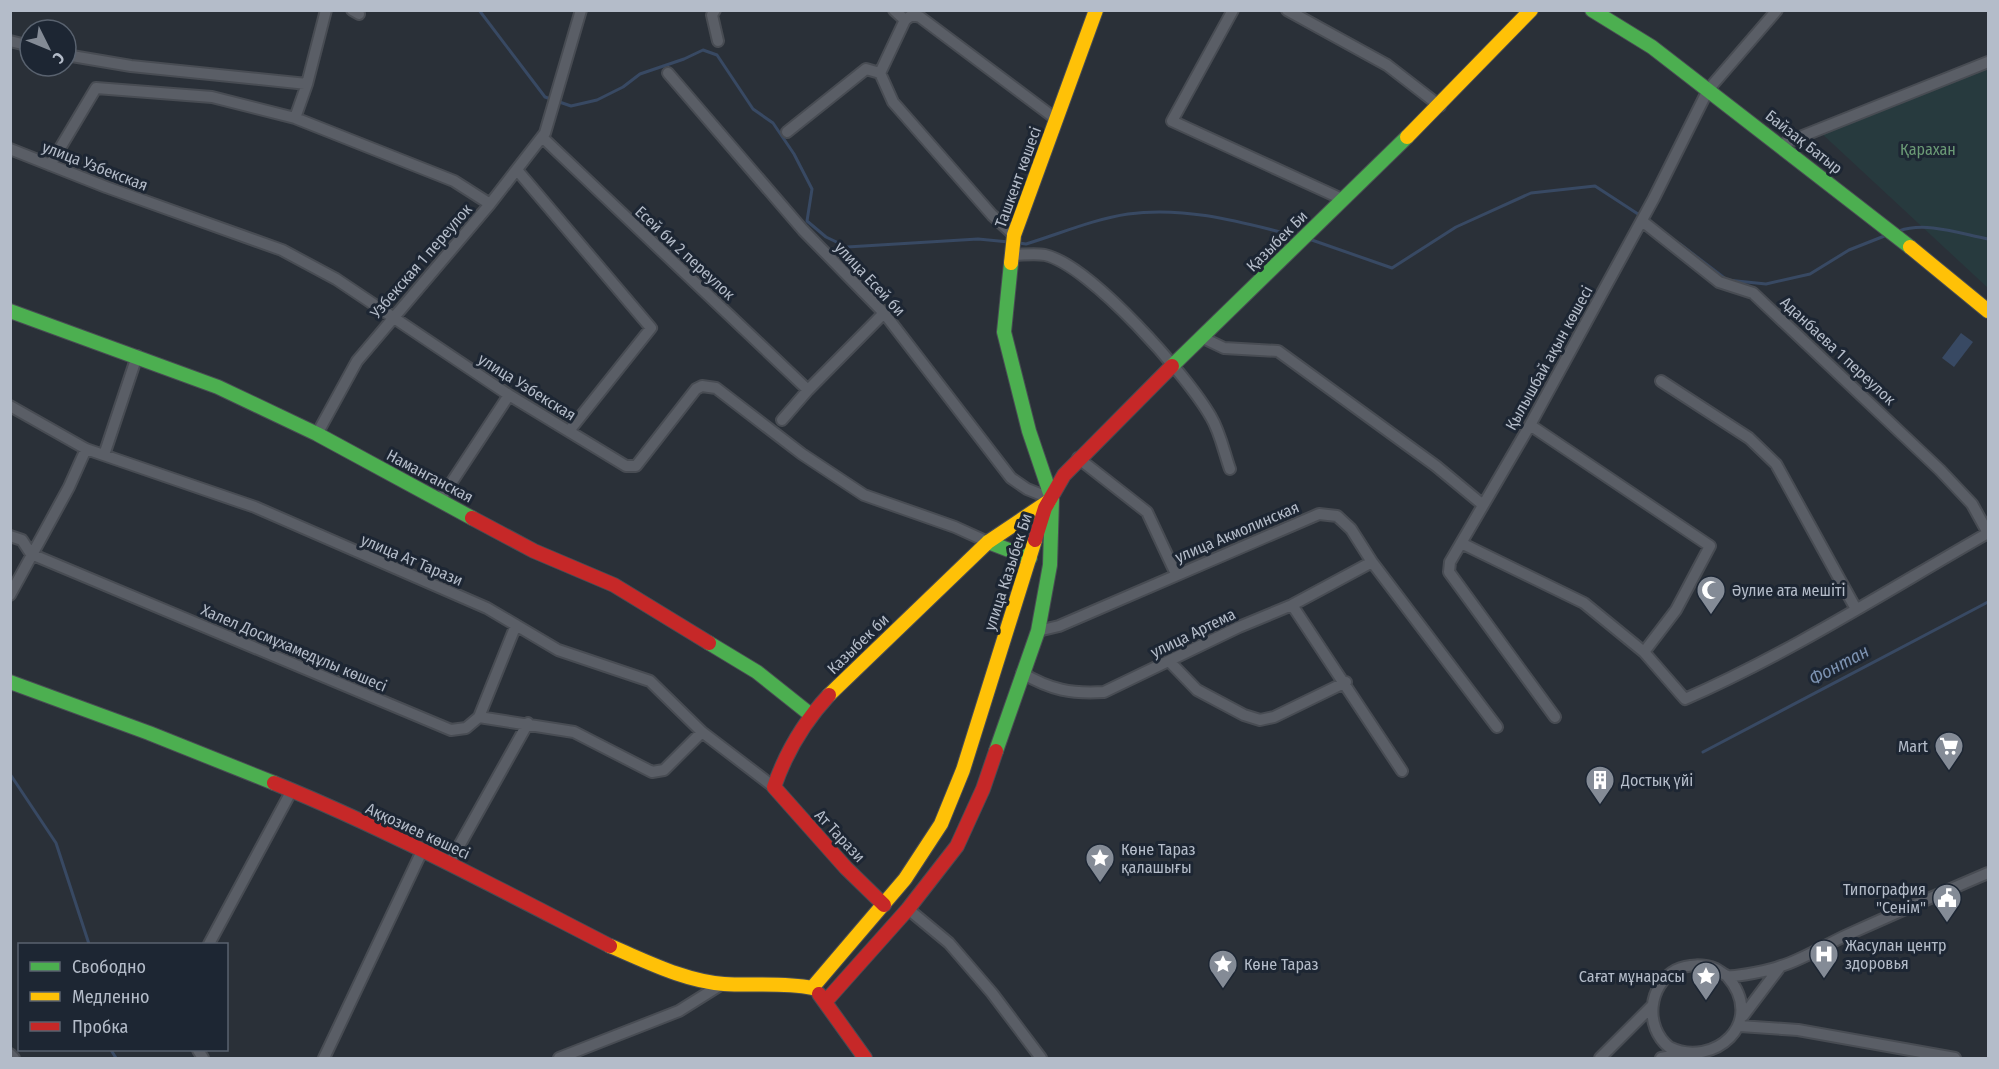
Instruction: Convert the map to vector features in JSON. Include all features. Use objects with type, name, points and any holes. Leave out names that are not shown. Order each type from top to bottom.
[{"type":"street","points":[[295,118],[307,84],[326,10]]},
{"type":"street","name":"Узбекская 1 переулок","points":[[317,434],[357,361],[391,318],[490,204],[542,137],[581,10]]},
{"type":"street","points":[[715,10],[712,15],[718,41]]},
{"type":"street","points":[[894,10],[905,20]]},
{"type":"street","name":"Ташкент көшесі","points":[[1052,499],[1029,431],[1004,332],[1014,236],[1096,10]]},
{"type":"street","points":[[1233,10],[1172,121],[1342,199]]},
{"type":"street","points":[[1287,10],[1387,64],[1440,106]]},
{"type":"street","name":"Қазыбек Би","points":[[1052,499],[1064,475],[1078,458],[1440,106],[1531,10]]},
{"type":"street","name":"Байзақ Батыр","points":[[1592,10],[1635,36],[1708,90],[1989,310]]},
{"type":"street","name":"Қылышбай ақын көшесі","points":[[1555,717],[1449,572],[1450,562],[1530,425],[1642,221],[1708,90],[1777,10]]},
{"type":"street","points":[[1014,236],[992,215],[893,102],[880,73],[905,20],[912,15],[920,17],[1056,119]]},
{"type":"street","points":[[78,57],[131,66],[307,84]]},
{"type":"street","points":[[1780,145],[1989,62]]},
{"type":"street","points":[[787,132],[866,69],[880,73]]},
{"type":"street","name":"улица Есей би","points":[[668,74],[803,230],[884,313],[1011,478],[1027,489],[1052,499]]},
{"type":"street","points":[[50,165],[96,88],[212,97],[295,118],[454,181],[490,204]]},
{"type":"street","name":"Есей би 2 переулок","points":[[542,137],[808,390]]},
{"type":"street","name":"улица Узбекская","points":[[10,149],[282,250],[336,279],[509,395],[626,466],[636,466],[696,389],[702,386],[716,388],[802,454],[864,495],[955,527],[988,543]]},
{"type":"street","points":[[517,170],[651,328],[569,431]]},
{"type":"street","name":"Аданбаева 1 переулок","points":[[1642,221],[1719,282],[1753,293],[1940,470],[1972,504],[1988,533]]},
{"type":"street","points":[[1012,255],[1044,255],[1068,265],[1108,294],[1173,367],[1211,417],[1230,469]]},
{"type":"street","name":"Наманганская","points":[[10,311],[218,387],[317,434],[534,550],[614,585],[757,672],[811,715]]},
{"type":"street","points":[[782,420],[808,390],[884,313]]},
{"type":"street","points":[[1203,338],[1224,348],[1278,351],[1436,466],[1483,504]]},
{"type":"street","points":[[104,455],[136,356]]},
{"type":"street","points":[[1661,381],[1749,438],[1776,464],[1856,609]]},
{"type":"street","points":[[440,500],[509,395]]},
{"type":"street","name":"улица Ат Тарази","points":[[10,406],[86,449],[255,507],[487,608],[558,650],[650,681],[702,732],[774,787]]},
{"type":"street","points":[[1530,425],[1710,546],[1676,610],[1644,652]]},
{"type":"street","points":[[10,595],[69,487],[86,449]]},
{"type":"street","points":[[1078,458],[1147,512],[1176,574]]},
{"type":"street","name":"Казыбек би","points":[[774,787],[784,759],[811,715],[844,678],[988,543],[1052,499]]},
{"type":"street","name":"улица Казыбек Би","points":[[812,988],[905,879],[941,824],[963,770],[1046,508],[1052,499]]},
{"type":"street","name":"улица Казыбек Би","points":[[826,1001],[908,909],[957,846],[987,778],[1038,631],[1050,565],[1052,499]]},
{"type":"street","name":"улица Акмолинская","points":[[1038,631],[1059,626],[1319,514],[1337,516],[1351,530],[1372,562],[1497,727]]},
{"type":"street","points":[[1461,543],[1584,603],[1644,652],[1685,699],[1726,680],[1856,609],[1988,533]]},
{"type":"street","name":"Халел Досмұхамедұлы көшесі","points":[[10,536],[22,540],[31,554],[451,730],[466,728],[479,717]]},
{"type":"street","points":[[988,543],[1030,558]]},
{"type":"street","name":"улица Артема","points":[[1022,673],[1046,687],[1083,694],[1104,692],[1120,687],[1239,627],[1292,605],[1372,562]]},
{"type":"street","points":[[1292,605],[1346,682],[1402,771]]},
{"type":"street","points":[[516,625],[479,717],[574,732],[652,772],[664,770],[702,732]]},
{"type":"street","points":[[1169,661],[1197,690],[1244,715],[1260,720],[1274,717],[1346,682]]},
{"type":"street","name":"Аққозиев көшесі","points":[[10,682],[149,732],[292,790],[449,864],[610,946],[679,975],[722,984],[798,985],[812,988]]},
{"type":"street","points":[[449,864],[528,723]]},
{"type":"street","points":[[963,770],[987,778]]},
{"type":"street","name":"Ат Тарази","points":[[774,787],[846,868],[884,905]]},
{"type":"street","points":[[210,943],[292,790]]},
{"type":"street","points":[[324,1059],[422,851]]},
{"type":"street","points":[[1727,976],[1780,967],[1989,873]]},
{"type":"street","points":[[908,909],[949,943],[992,993],[1041,1059]]},
{"type":"street","points":[[1742,1021],[1740,995],[1727,976],[1703,965],[1677,970],[1666,978],[1656,991],[1652,1006],[1653,1022],[1659,1036],[1669,1047],[1682,1054],[1696,1056],[1716,1052],[1733,1039],[1742,1021],[1780,967]]},
{"type":"street","points":[[559,1059],[679,1011],[722,984]]},
{"type":"street","points":[[812,988],[826,1001],[865,1059]]},
{"type":"street","points":[[1600,1059],[1652,1006]]},
{"type":"street","points":[[1742,1021],[1955,1059]]},
{"type":"street","points":[[10,1054],[14,1059]]},
{"type":"street","points":[[1661,1059],[1682,1054]]},
{"type":"green space","name":"Қарахан","points":[[1988,58],[1988,288],[1819,131]]},
{"type":"water","points":[[1961,333],[1973,342],[1954,367],[1942,358]]},
{"type":"waterway","points":[[479,10],[545,97],[571,106],[597,100],[623,87],[640,74],[703,50],[717,55],[753,109],[773,123],[794,154],[812,189],[807,221],[826,237],[847,247],[978,239],[1009,242]]},
{"type":"waterway","points":[[1309,239],[1392,268],[1456,227],[1531,193],[1595,186],[1641,216]]},
{"type":"waterway","points":[[1019,243],[1026,244],[1115,216],[1149,212],[1213,217],[1296,236]]},
{"type":"waterway","points":[[1899,231],[1909,228],[1932,228],[1988,239]]},
{"type":"waterway","points":[[1680,244],[1727,280],[1766,284],[1810,274],[1849,250],[1887,235]]},
{"type":"waterway","name":"Фонтан","points":[[1703,752],[1988,602]]},
{"type":"waterway","points":[[10,774],[56,843],[89,943]]},
{"type":"waterway","points":[[112,1051],[116,1058]]},
{"type":"traffic: fast","points":[[1592,10],[1652,47],[1910,247]]},
{"type":"traffic: fast","points":[[1172,366],[1407,137]]},
{"type":"traffic: fast","points":[[996,751],[1038,631],[1050,565],[1052,499],[1029,431],[1004,332],[1011,263]]},
{"type":"traffic: fast","points":[[10,311],[218,387],[317,434],[472,518]]},
{"type":"traffic: fast","points":[[988,542],[1030,558]]},
{"type":"traffic: fast","points":[[709,643],[757,672],[811,715]]},
{"type":"traffic: fast","points":[[10,682],[149,733],[274,783]]},
{"type":"traffic: slow","points":[[1011,263],[1014,235],[1096,10]]},
{"type":"traffic: slow","points":[[1407,137],[1531,10]]},
{"type":"traffic: slow","points":[[1910,247],[1988,311]]},
{"type":"traffic: slow","points":[[829,695],[988,542],[1049,501]]},
{"type":"traffic: slow","points":[[812,988],[905,879],[941,824],[963,770],[1035,540]]},
{"type":"traffic: slow","points":[[610,946],[694,979],[724,984],[790,985],[812,988]]},
{"type":"traffic: jam","points":[[1035,540],[1045,508],[1064,475],[1172,366]]},
{"type":"traffic: jam","points":[[472,518],[534,551],[614,585],[709,643]]},
{"type":"traffic: jam","points":[[829,695],[797,738],[774,787],[846,868],[884,905]]},
{"type":"traffic: jam","points":[[826,1001],[908,909],[957,846],[983,789],[996,751]]},
{"type":"traffic: jam","points":[[274,783],[402,840],[610,946]]},
{"type":"traffic: jam","points":[[819,994],[865,1058]]},
{"type":"place","name":"Әулие ата мешіті","points":[[1711,616]]},
{"type":"place","name":"Mart","points":[[1949,772]]},
{"type":"place","name":"Достық үйі","points":[[1600,806]]},
{"type":"place","name":"Көне Тараз қалашығы","points":[[1100,884]]},
{"type":"place","name":"Типография \"Сенім\"","points":[[1947,924]]},
{"type":"place","name":"Жасулан центр здоровья","points":[[1824,980]]},
{"type":"place","name":"Көне Тараз","points":[[1223,990]]},
{"type":"place","name":"Сағат мұнарасы","points":[[1706,1002]]}]
